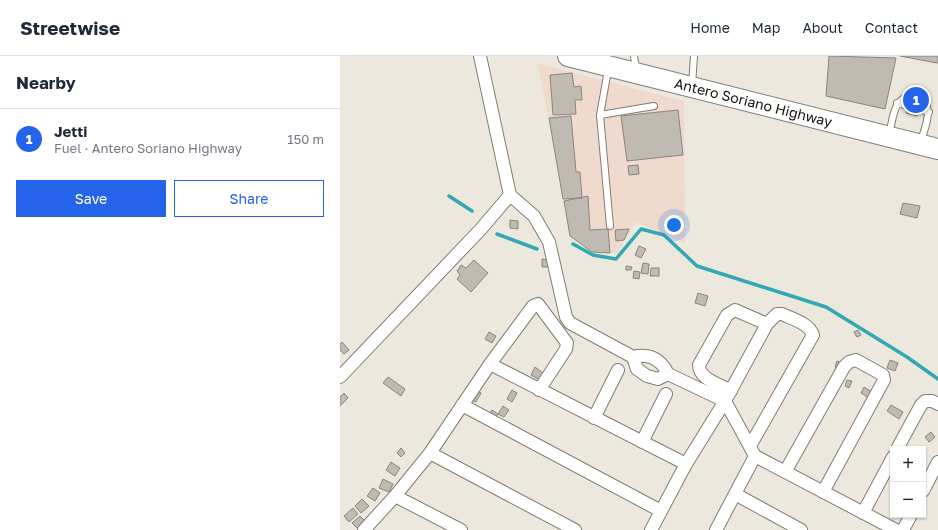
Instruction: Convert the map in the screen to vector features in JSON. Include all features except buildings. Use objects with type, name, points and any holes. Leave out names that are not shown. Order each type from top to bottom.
[{"type":"main road","name":"Antero Soriano Highway","points":[[568,56],[608,66],[635,64],[692,86],[929,147]]},
{"type":"street","points":[[480,56],[510,195],[534,216],[549,242],[567,320],[633,357],[637,369],[647,376],[658,379],[668,374]]},
{"type":"street","points":[[340,377],[486,225],[510,195]]},
{"type":"street","points":[[364,530],[395,496],[430,453],[490,364],[533,306],[538,304],[567,343],[566,349],[539,390]]},
{"type":"street","points":[[767,324],[735,310],[732,311],[727,315],[698,365],[699,371],[728,396],[752,451],[785,472],[896,530]]},
{"type":"street","points":[[651,530],[686,464],[728,396],[767,324],[777,314],[782,314],[806,326],[811,330],[813,335],[752,451],[735,494],[716,530]]},
{"type":"street","points":[[633,357],[644,354],[654,358],[663,364],[668,374],[728,396]]},
{"type":"street","points":[[785,472],[844,367],[849,362],[856,360],[883,375],[884,380],[823,492]]},
{"type":"street","points":[[490,364],[686,464]]},
{"type":"street","points":[[594,418],[618,370]]},
{"type":"street","points":[[642,442],[666,394]]},
{"type":"street","points":[[900,446],[921,405],[925,401],[932,401],[938,404]]},
{"type":"street","points":[[462,405],[661,511]]},
{"type":"street","points":[[430,453],[575,530]]},
{"type":"street","points":[[926,485],[938,462]]},
{"type":"street","points":[[863,513],[890,463]]},
{"type":"street","points":[[735,494],[801,530]]},
{"type":"street","points":[[395,496],[461,530]]},
{"type":"street","points":[[903,530],[909,518]]},
{"type":"lane","points":[[692,86],[694,56]]},
{"type":"lane","points":[[608,66],[600,115],[610,226]]},
{"type":"lane","points":[[888,137],[898,103],[906,96],[912,95]]},
{"type":"lane","points":[[923,99],[926,103],[928,112],[929,147]]},
{"type":"lane","points":[[898,103],[928,112]]},
{"type":"lane","points":[[600,115],[654,106]]},
{"type":"shaded area","points":[[538,64],[684,101],[685,243],[636,222],[617,253],[591,252],[571,236]]},
{"type":"waterway","points":[[449,196],[472,211]]},
{"type":"waterway","points":[[573,244],[593,255],[616,259],[641,229],[664,235],[697,266],[826,307],[907,357],[938,379]]},
{"type":"waterway","points":[[497,234],[537,249]]},
{"type":"place","name":"Jetti","points":[[916,100]]}]
